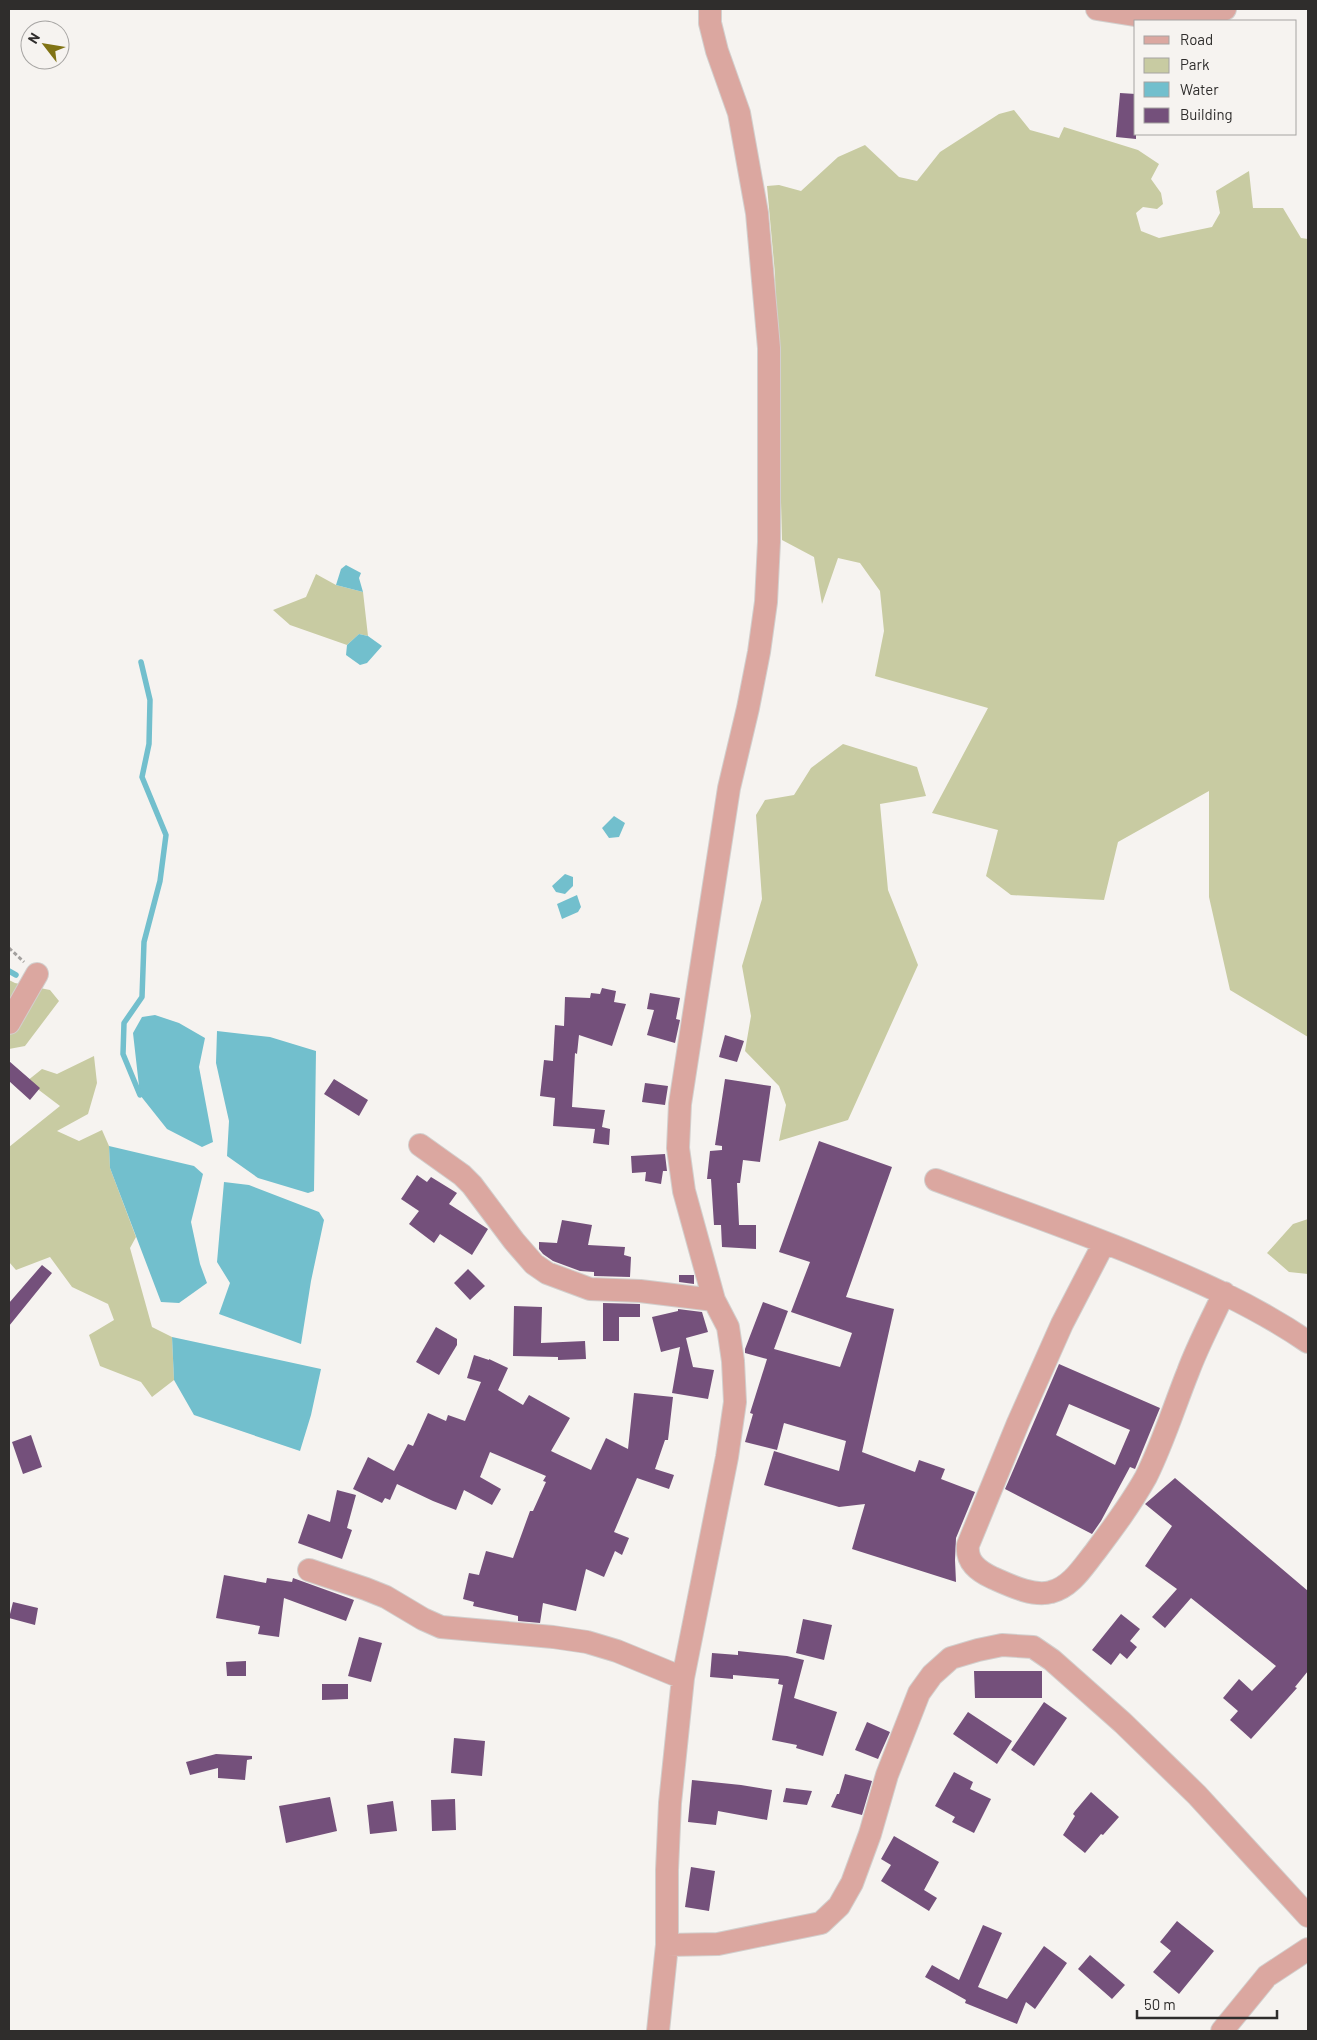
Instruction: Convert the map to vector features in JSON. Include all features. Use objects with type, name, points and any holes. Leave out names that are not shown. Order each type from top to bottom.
[{"type":"street","points":[[658,2031],[667,1945],[667,1870],[670,1803],[683,1678],[727,1457],[735,1402],[733,1361],[728,1327],[714,1300],[684,1191],[678,1148],[680,1112],[730,788],[748,708],[766,602],[770,460],[769,348],[757,213],[739,113],[717,51],[710,23],[710,9]]},
{"type":"street","points":[[1097,9],[1147,17],[1225,9]]},
{"type":"street","points":[[9,1023],[37,974]]},
{"type":"street","points":[[420,1145],[467,1180],[514,1241],[534,1264],[547,1273],[590,1289],[640,1291],[714,1300]]},
{"type":"street","points":[[936,1180],[1104,1242],[1224,1293],[1288,1328],[1308,1342]]},
{"type":"street","points":[[1104,1242],[1058,1333],[1018,1423],[968,1545],[967,1553],[972,1563],[983,1573],[1003,1582],[1020,1589],[1050,1592],[1076,1576],[1128,1508],[1146,1475],[1176,1409],[1188,1371],[1224,1293]]},
{"type":"street","points":[[309,1570],[373,1592],[441,1627],[587,1642],[617,1651],[683,1678]]},
{"type":"street","points":[[667,1945],[718,1944],[821,1922],[839,1906],[852,1882],[870,1834],[887,1775],[919,1693],[932,1675],[951,1658],[1002,1645],[1033,1648],[1052,1660],[1116,1716],[1196,1795],[1308,1916]]},
{"type":"street","points":[[1222,2031],[1267,1976],[1308,1949]]},
{"type":"green space","points":[[1014,110],[1030,130],[1059,138],[1064,127],[1138,150],[1159,164],[1151,179],[1161,193],[1163,204],[1157,209],[1143,207],[1136,213],[1141,231],[1159,238],[1212,227],[1220,213],[1216,191],[1249,171],[1253,208],[1283,208],[1301,238],[1308,239],[1308,1037],[1230,990],[1209,897],[1209,791],[1118,842],[1104,900],[1011,895],[986,876],[998,830],[932,813],[988,708],[875,676],[884,631],[880,591],[860,563],[838,558],[822,604],[814,557],[782,540],[775,274],[767,186],[779,185],[801,191],[838,157],[865,145],[899,177],[917,181],[940,152],[999,114]]},
{"type":"green space","points":[[316,574],[336,585],[363,592],[368,636],[359,634],[347,645],[290,625],[273,610],[306,597]]},
{"type":"green space","points":[[843,744],[917,767],[926,796],[880,804],[888,890],[918,965],[848,1120],[779,1141],[786,1105],[779,1086],[745,1051],[751,1016],[742,966],[762,899],[756,815],[765,800],[794,795],[811,768]]},
{"type":"green space","points":[[9,980],[50,990],[59,1001],[25,1046],[9,1049]]},
{"type":"green space","points":[[94,1056],[97,1083],[88,1114],[57,1131],[79,1141],[102,1130],[109,1146],[110,1168],[136,1237],[130,1248],[152,1327],[172,1337],[174,1380],[152,1397],[141,1382],[100,1366],[89,1335],[114,1320],[108,1304],[72,1287],[50,1257],[16,1270],[9,1262],[9,1147],[60,1106],[27,1081],[42,1069],[57,1074]]},
{"type":"green space","points":[[1308,1219],[1308,1274],[1289,1272],[1267,1253],[1293,1224]]},
{"type":"water","points":[[346,565],[361,573],[359,578],[363,592],[336,585],[341,569]]},
{"type":"water","points":[[359,634],[368,636],[382,646],[367,663],[360,665],[346,655],[347,645]]},
{"type":"water","points":[[614,816],[625,823],[619,837],[609,838],[602,828]]},
{"type":"water","points":[[565,874],[573,877],[573,886],[565,894],[556,892],[552,886]]},
{"type":"water","points":[[577,895],[581,907],[578,912],[562,919],[557,904]]},
{"type":"water","points":[[155,1015],[179,1023],[205,1038],[199,1067],[213,1142],[202,1147],[167,1129],[140,1095],[133,1033],[142,1017]]},
{"type":"water","points":[[217,1031],[270,1037],[316,1051],[314,1191],[308,1193],[258,1178],[227,1156],[229,1121],[216,1063]]},
{"type":"water","points":[[109,1146],[194,1166],[203,1174],[191,1222],[200,1264],[207,1283],[179,1303],[161,1302],[110,1168]]},
{"type":"water","points":[[224,1182],[249,1185],[319,1212],[324,1220],[311,1281],[301,1344],[219,1314],[230,1283],[217,1262]]},
{"type":"water","points":[[172,1337],[321,1369],[311,1415],[300,1451],[194,1415],[174,1380]]},
{"type":"building","points":[[1120,93],[1134,94],[1134,135],[1136,135],[1136,139],[1116,137]]},
{"type":"building","points":[[602,988],[616,991],[614,1002],[626,1004],[612,1046],[579,1035],[577,1054],[575,1053],[572,1107],[605,1110],[602,1127],[610,1129],[609,1145],[593,1143],[595,1129],[553,1126],[555,1098],[540,1096],[544,1060],[553,1061],[555,1025],[564,1026],[565,997],[590,998],[591,993],[600,994]]},
{"type":"building","points":[[650,993],[680,998],[676,1019],[680,1020],[675,1043],[647,1035],[654,1010],[647,1009]]},
{"type":"building","points":[[725,1035],[744,1041],[737,1062],[719,1057]]},
{"type":"building","points":[[9,1061],[40,1088],[30,1100],[9,1081]]},
{"type":"building","points":[[334,1079],[368,1100],[359,1116],[324,1094]]},
{"type":"building","points":[[725,1079],[771,1086],[760,1162],[743,1160],[740,1183],[737,1183],[739,1225],[756,1225],[756,1249],[722,1247],[721,1225],[714,1225],[711,1179],[707,1179],[710,1151],[722,1150],[722,1146],[715,1145]]},
{"type":"building","points":[[645,1083],[668,1086],[665,1105],[642,1102]]},
{"type":"building","points":[[819,1141],[892,1167],[846,1297],[894,1309],[862,1452],[915,1472],[919,1460],[945,1469],[941,1479],[975,1492],[956,1538],[956,1582],[852,1549],[865,1504],[839,1507],[764,1485],[774,1451],[839,1471],[846,1441],[784,1423],[777,1450],[745,1442],[753,1414],[750,1413],[767,1359],[745,1353],[745,1349],[763,1302],[788,1311],[774,1349],[840,1367],[852,1333],[791,1312],[810,1262],[779,1252]]},
{"type":"building","points":[[665,1154],[667,1171],[663,1171],[661,1184],[645,1181],[646,1172],[632,1173],[631,1156]]},
{"type":"building","points":[[417,1175],[427,1182],[431,1177],[457,1193],[449,1204],[488,1229],[472,1255],[440,1234],[434,1243],[409,1224],[419,1211],[401,1199]]},
{"type":"building","points":[[562,1220],[592,1225],[588,1245],[625,1247],[624,1255],[631,1257],[630,1277],[594,1276],[594,1272],[580,1271],[553,1261],[543,1254],[539,1249],[539,1242],[557,1243]]},
{"type":"building","points":[[42,1265],[52,1273],[9,1326],[9,1303]]},
{"type":"building","points":[[468,1269],[485,1286],[470,1300],[454,1283]]},
{"type":"building","points":[[679,1275],[694,1275],[694,1284],[679,1282]]},
{"type":"building","points":[[603,1303],[640,1304],[640,1317],[619,1317],[619,1341],[603,1341]]},
{"type":"building","points":[[514,1306],[542,1307],[541,1343],[585,1341],[586,1359],[558,1360],[558,1357],[513,1356]]},
{"type":"building","points":[[678,1309],[702,1312],[708,1332],[686,1338],[693,1367],[714,1370],[708,1399],[672,1393],[680,1347],[661,1352],[652,1317],[678,1311]]},
{"type":"building","points":[[436,1327],[457,1339],[457,1345],[439,1375],[416,1362]]},
{"type":"building","points":[[474,1355],[489,1359],[508,1368],[498,1390],[523,1405],[529,1395],[570,1418],[551,1451],[591,1470],[606,1438],[628,1449],[634,1393],[673,1397],[668,1440],[665,1440],[655,1469],[674,1475],[669,1489],[637,1478],[614,1532],[629,1538],[622,1555],[615,1551],[604,1577],[586,1569],[576,1611],[543,1603],[540,1623],[518,1621],[518,1616],[473,1606],[474,1602],[463,1599],[469,1573],[479,1575],[486,1551],[513,1558],[530,1511],[533,1511],[546,1482],[543,1481],[546,1476],[490,1452],[480,1477],[501,1489],[492,1505],[464,1490],[456,1510],[397,1484],[390,1500],[385,1498],[382,1503],[353,1489],[368,1457],[394,1471],[408,1444],[413,1446],[428,1413],[446,1421],[448,1415],[465,1421],[481,1382],[467,1378]]},
{"type":"building","points":[[1059,1364],[1160,1408],[1135,1469],[1130,1467],[1092,1534],[1005,1489]],"holes":[[[1069,1404],[1130,1430],[1115,1465],[1056,1435]]]},
{"type":"building","points":[[31,1435],[42,1467],[23,1474],[12,1442]]},
{"type":"building","points":[[1175,1478],[1308,1591],[1308,1671],[1295,1687],[1297,1688],[1251,1739],[1230,1720],[1238,1711],[1223,1698],[1239,1679],[1252,1691],[1276,1666],[1191,1598],[1165,1628],[1152,1617],[1177,1589],[1145,1566],[1172,1526],[1145,1504]]},
{"type":"building","points":[[337,1490],[356,1495],[347,1528],[352,1530],[342,1559],[298,1543],[308,1514],[330,1522]]},
{"type":"building","points":[[224,1575],[266,1583],[267,1578],[292,1582],[293,1578],[354,1600],[346,1621],[284,1598],[279,1637],[258,1634],[260,1626],[216,1618]]},
{"type":"building","points":[[13,1602],[38,1608],[35,1625],[9,1618]]},
{"type":"building","points":[[1121,1614],[1140,1629],[1130,1641],[1137,1647],[1127,1659],[1120,1653],[1111,1665],[1092,1650]]},
{"type":"building","points":[[803,1619],[832,1625],[824,1660],[796,1653]]},
{"type":"building","points":[[359,1637],[382,1643],[371,1682],[348,1676]]},
{"type":"building","points":[[738,1651],[787,1656],[804,1660],[794,1698],[837,1712],[823,1756],[796,1748],[797,1745],[772,1740],[783,1685],[778,1684],[779,1679],[733,1675],[733,1679],[710,1677],[712,1653],[738,1655]]},
{"type":"building","points":[[246,1661],[246,1676],[227,1676],[226,1662]]},
{"type":"building","points":[[974,1671],[1042,1671],[1042,1698],[975,1698]]},
{"type":"building","points":[[322,1684],[348,1684],[348,1699],[322,1700]]},
{"type":"building","points":[[1044,1702],[1067,1718],[1034,1766],[1011,1750]]},
{"type":"building","points":[[968,1712],[1012,1741],[997,1764],[953,1734]]},
{"type":"building","points":[[867,1722],[890,1732],[878,1759],[855,1750]]},
{"type":"building","points":[[454,1738],[485,1741],[482,1776],[451,1773]]},
{"type":"building","points":[[216,1754],[252,1756],[252,1759],[247,1760],[245,1780],[218,1778],[218,1768],[190,1775],[186,1762]]},
{"type":"building","points":[[954,1772],[973,1782],[970,1789],[991,1799],[974,1833],[952,1822],[955,1817],[935,1806]]},
{"type":"building","points":[[845,1774],[872,1781],[862,1815],[831,1807],[837,1794],[839,1794]]},
{"type":"building","points":[[692,1780],[772,1790],[767,1820],[718,1811],[716,1825],[688,1822]]},
{"type":"building","points":[[786,1788],[812,1791],[807,1805],[783,1802]]},
{"type":"building","points":[[1091,1792],[1119,1817],[1085,1853],[1063,1835],[1075,1816],[1073,1814]]},
{"type":"building","points":[[330,1797],[337,1831],[286,1843],[279,1806]]},
{"type":"building","points":[[455,1799],[456,1830],[432,1831],[431,1800]]},
{"type":"building","points":[[393,1801],[397,1831],[370,1834],[367,1805]]},
{"type":"building","points":[[894,1836],[939,1862],[924,1890],[937,1898],[929,1911],[881,1881],[891,1865],[881,1859]]},
{"type":"building","points":[[691,1867],[715,1871],[709,1911],[685,1907]]},
{"type":"building","points":[[1177,1921],[1214,1951],[1179,1994],[1153,1972],[1171,1951],[1160,1942]]},
{"type":"building","points":[[983,1925],[1002,1933],[978,1987],[1007,1999],[1044,1946],[1067,1963],[1035,2009],[1026,2002],[1017,2024],[965,2003],[966,2000],[925,1977],[932,1965],[959,1980]]},
{"type":"building","points":[[1090,1955],[1125,1985],[1112,1999],[1078,1969]]},
{"type":"waterway","points":[[140,1095],[123,1054],[124,1023],[142,997],[144,942],[160,881],[166,835],[142,777],[149,744],[150,700],[141,662]]},
{"type":"waterway","points":[[9,971],[16,975]]}]
